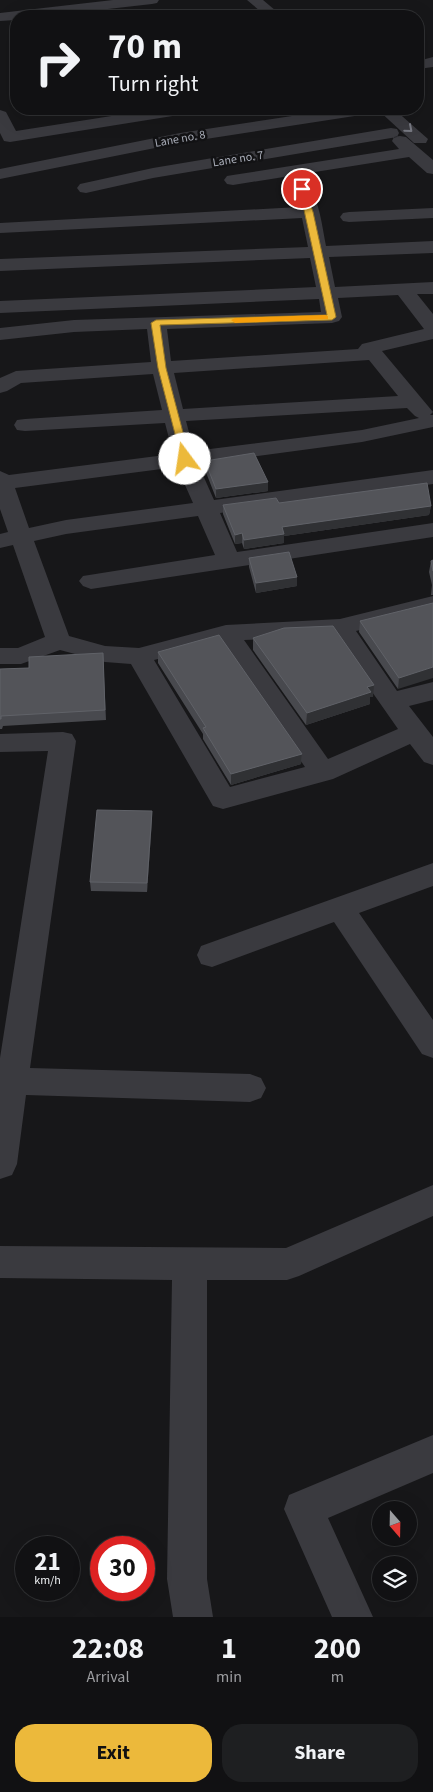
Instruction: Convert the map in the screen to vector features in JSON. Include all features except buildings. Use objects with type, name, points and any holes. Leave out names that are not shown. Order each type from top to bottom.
[{"type":"street","points":[[254,0],[267,10]]},
{"type":"street","points":[[77,10],[145,1]]},
{"type":"street","points":[[240,5],[245,10]]},
{"type":"street","points":[[0,116],[10,137],[148,115]]},
{"type":"street","name":"Lane no. 8","points":[[0,174],[180,138],[324,115]]},
{"type":"street","points":[[368,115],[433,169]]},
{"type":"street","points":[[392,115],[433,150]]},
{"type":"street","name":"Lane no. 7","points":[[86,188],[153,173],[391,133]]},
{"type":"street","points":[[233,180],[412,152]]},
{"type":"street","points":[[0,334],[74,326],[332,317],[310,212],[302,189]]},
{"type":"street","points":[[0,228],[310,212]]},
{"type":"street","points":[[349,217],[433,212]]},
{"type":"street","points":[[0,265],[433,246]]},
{"type":"street","points":[[0,308],[433,288]]},
{"type":"street","points":[[404,290],[433,327]]},
{"type":"street","points":[[156,323],[162,368],[185,459],[229,560]]},
{"type":"street","points":[[369,348],[433,334]]},
{"type":"street","points":[[0,387],[16,377],[366,355],[369,348]]},
{"type":"street","points":[[369,348],[432,422]]},
{"type":"street","points":[[24,425],[413,401]]},
{"type":"street","points":[[59,641],[11,538],[1,481],[362,436],[432,422]]},
{"type":"street","points":[[11,538],[66,527],[433,476]]},
{"type":"street","points":[[91,581],[433,530]]},
{"type":"street","points":[[0,656],[21,656],[59,641],[105,654],[139,656],[226,632],[340,627],[433,604]]},
{"type":"street","points":[[340,627],[391,702],[433,755]]},
{"type":"street","points":[[226,632],[323,772]]},
{"type":"street","points":[[139,656],[223,799],[323,772],[414,732]]},
{"type":"street","points":[[391,702],[433,691]]},
{"type":"street","points":[[0,743],[63,741],[0,1164]]},
{"type":"street","points":[[212,955],[433,874]]},
{"type":"street","points":[[340,908],[433,1045]]},
{"type":"street","points":[[12,1081],[250,1088]]},
{"type":"street","points":[[0,1262],[287,1264],[433,1200]]},
{"type":"street","points":[[190,1263],[187,1579],[193,1617]]},
{"type":"street","points":[[353,1617],[303,1509],[433,1454]]},
{"type":"slow traffic","points":[[235,320],[325,317]]},
{"type":"route","points":[[185,459],[162,368],[156,323],[332,317],[310,212],[302,189]]}]
